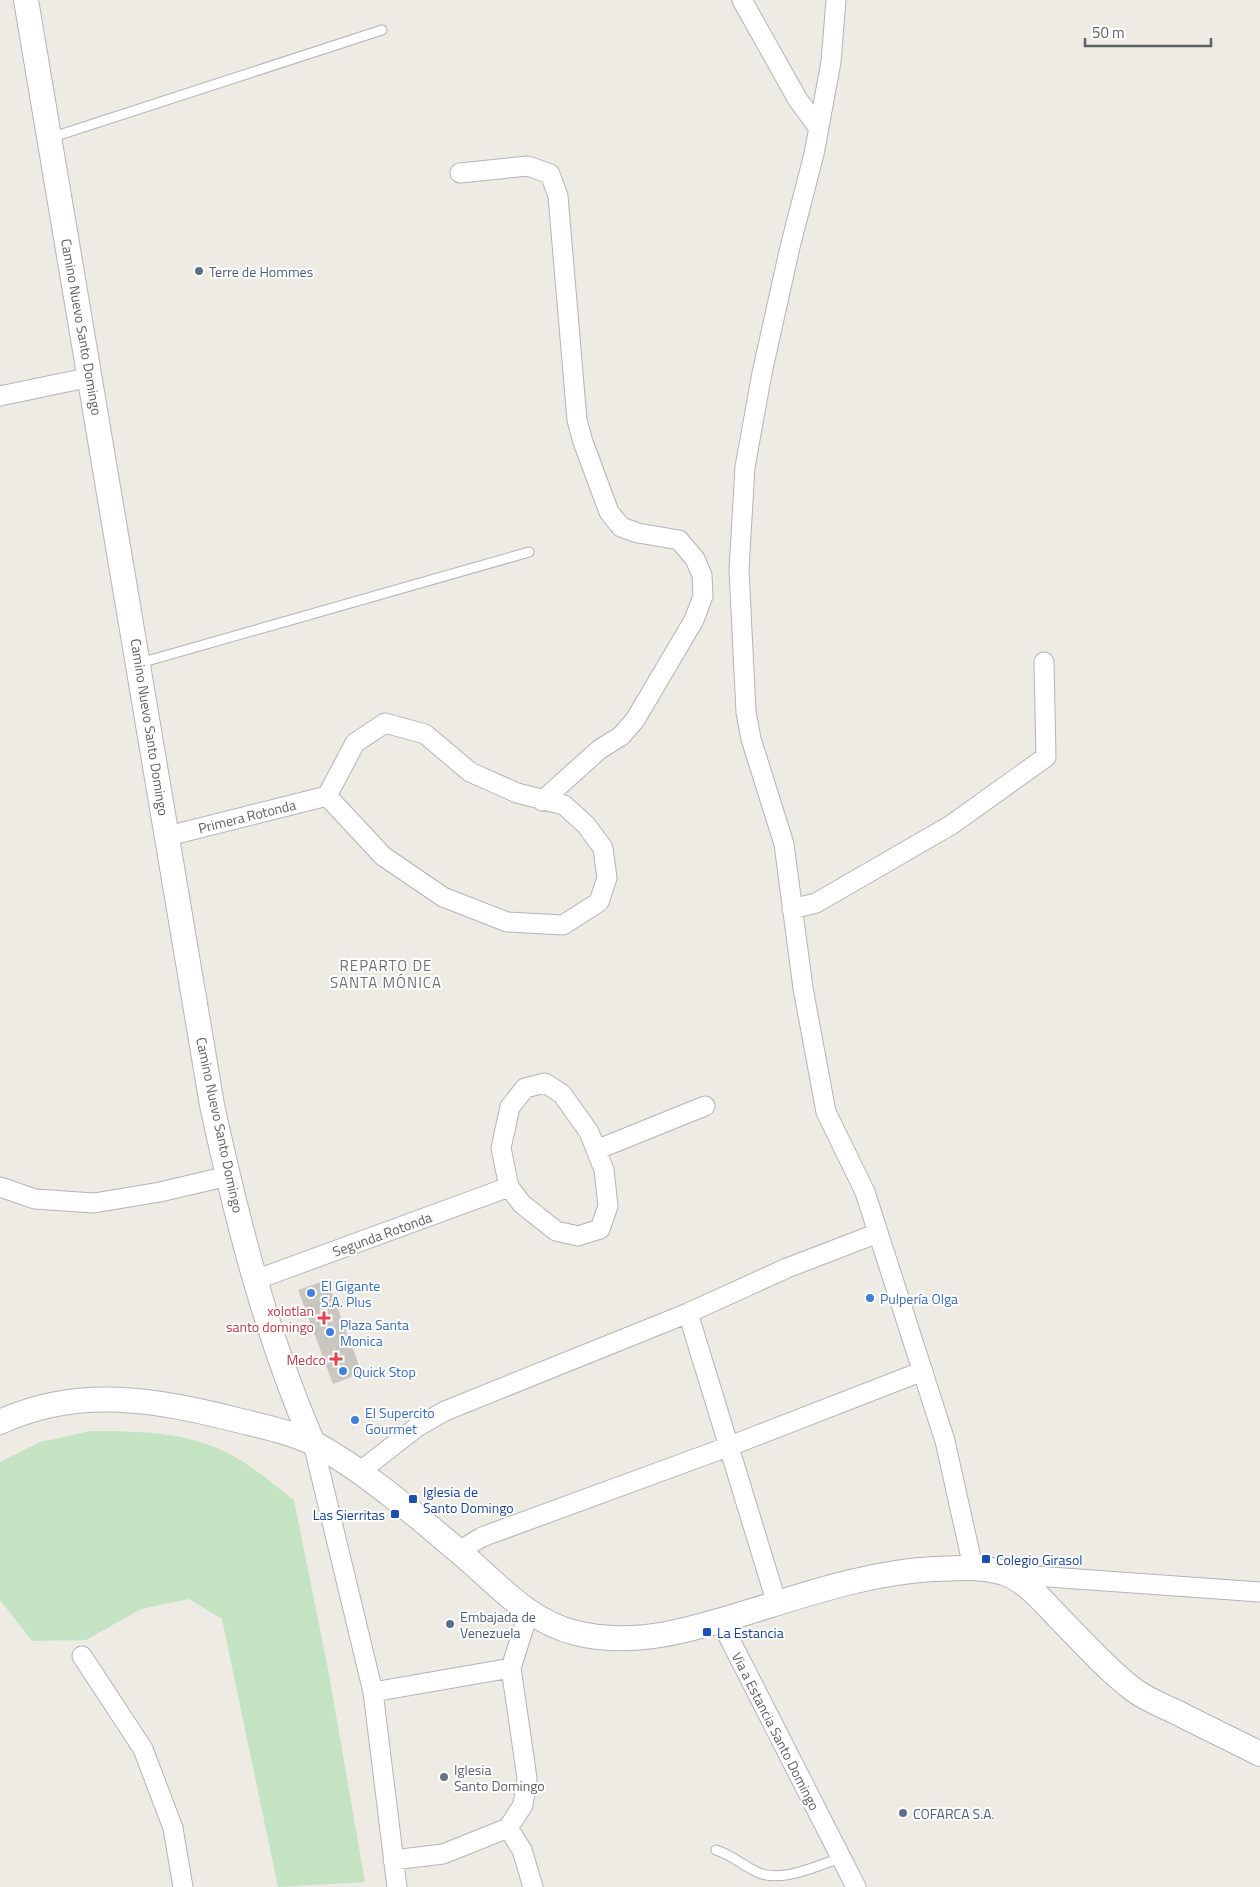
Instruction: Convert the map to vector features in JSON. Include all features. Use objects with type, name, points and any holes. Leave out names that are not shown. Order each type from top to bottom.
[{"type":"street","name":"Camino Nuevo Santo Domingo","points":[[26,0],[91,377],[212,1105],[255,1280],[299,1411],[313,1443]]},
{"type":"street","points":[[742,0],[798,100],[818,127]]},
{"type":"street","points":[[836,0],[831,62],[814,154],[790,247],[762,373],[746,458],[739,570],[746,712],[751,739],[784,844],[803,988],[826,1112],[865,1192],[923,1371],[945,1440],[973,1567]]},
{"type":"street","points":[[460,174],[528,166],[550,174],[558,196],[577,420],[583,442],[609,512],[621,527],[638,533],[679,540],[695,559],[702,575],[703,596],[694,620],[636,720],[621,736],[600,749],[542,801]]},
{"type":"street","points":[[0,396],[91,377]]},
{"type":"street","points":[[792,909],[816,903],[951,825],[1046,757],[1044,662]]},
{"type":"street","points":[[385,723],[425,734],[470,772],[517,793],[542,801],[564,805],[586,825],[603,848],[607,878],[599,902],[563,925],[507,922],[443,896],[383,856],[327,796],[355,743],[385,723]]},
{"type":"street","name":"Primera Rotonda","points":[[168,836],[327,796]]},
{"type":"street","points":[[545,1083],[562,1094],[589,1132],[604,1170],[608,1206],[600,1229],[578,1236],[556,1231],[522,1204],[509,1187],[501,1148],[510,1107],[525,1088],[545,1083]]},
{"type":"street","points":[[596,1150],[705,1106]]},
{"type":"street","points":[[0,1187],[35,1199],[94,1203],[160,1192],[228,1176]]},
{"type":"street","name":"Segunda Rotonda","points":[[255,1280],[509,1187]]},
{"type":"street","points":[[358,1473],[417,1427],[445,1411],[688,1313],[787,1268],[878,1233]]},
{"type":"street","points":[[688,1313],[777,1604]]},
{"type":"street","points":[[459,1551],[482,1537],[730,1446],[923,1371]]},
{"type":"street","points":[[0,1422],[26,1410],[50,1403],[82,1398],[111,1398],[189,1407],[260,1426],[313,1443],[358,1473],[459,1551],[528,1614],[575,1633],[633,1639],[700,1628],[858,1580],[915,1570],[973,1567],[1007,1574],[1260,1592]]},
{"type":"street","points":[[313,1443],[373,1692],[396,1887]]},
{"type":"street","points":[[1007,1574],[1034,1592],[1115,1675],[1139,1693],[1260,1754]]},
{"type":"street","points":[[393,1860],[443,1854],[508,1828],[523,1805],[527,1778],[511,1668],[528,1614]]},
{"type":"street","name":"Via a Estancia Santo Domingo","points":[[721,1622],[856,1887]]},
{"type":"street","points":[[82,1656],[143,1749],[174,1828],[183,1887]]},
{"type":"street","points":[[373,1692],[511,1668]]},
{"type":"street","points":[[508,1828],[522,1850],[533,1887]]},
{"type":"lane","points":[[50,138],[382,30]]},
{"type":"lane","points":[[139,664],[529,552]]},
{"type":"lane","points":[[716,1850],[730,1854],[758,1872],[778,1876],[841,1858]]},
{"type":"green space","points":[[91,1431],[171,1435],[209,1445],[245,1463],[294,1500],[328,1669],[365,1882],[278,1887],[222,1619],[189,1599],[141,1609],[86,1640],[32,1641],[0,1600],[0,1462],[40,1442]]},
{"type":"building","name":"Plaza Santa Monica","points":[[327,1280],[362,1373],[333,1384],[298,1290]]},
{"type":"place","name":"Terre de Hommes","points":[[199,271]]},
{"type":"place","name":"El Gigante S.A. Plus","points":[[311,1293]]},
{"type":"place","name":"Pulpería Olga","points":[[870,1298]]},
{"type":"place","name":"xolotlan santo domingo","points":[[324,1318]]},
{"type":"place","name":"Plaza Santa Monica","points":[[330,1332]]},
{"type":"place","name":"Medco","points":[[336,1359]]},
{"type":"place","name":"Quick Stop","points":[[343,1371]]},
{"type":"place","name":"El Supercito Gourmet","points":[[355,1420]]},
{"type":"place","name":"Iglesia de Santo Domingo","points":[[413,1499]]},
{"type":"place","name":"Las Sierritas","points":[[395,1514]]},
{"type":"place","name":"Colegio Girasol","points":[[986,1559]]},
{"type":"place","name":"Embajada de Venezuela","points":[[450,1624]]},
{"type":"place","name":"La Estancia","points":[[707,1632]]},
{"type":"place","name":"Iglesia Santo Domingo","points":[[444,1777]]},
{"type":"place","name":"COFARCA S.A.","points":[[903,1813]]},
{"type":"district","name":"REPARTO DE SANTA MÓNICA","points":[[386,974]]}]
